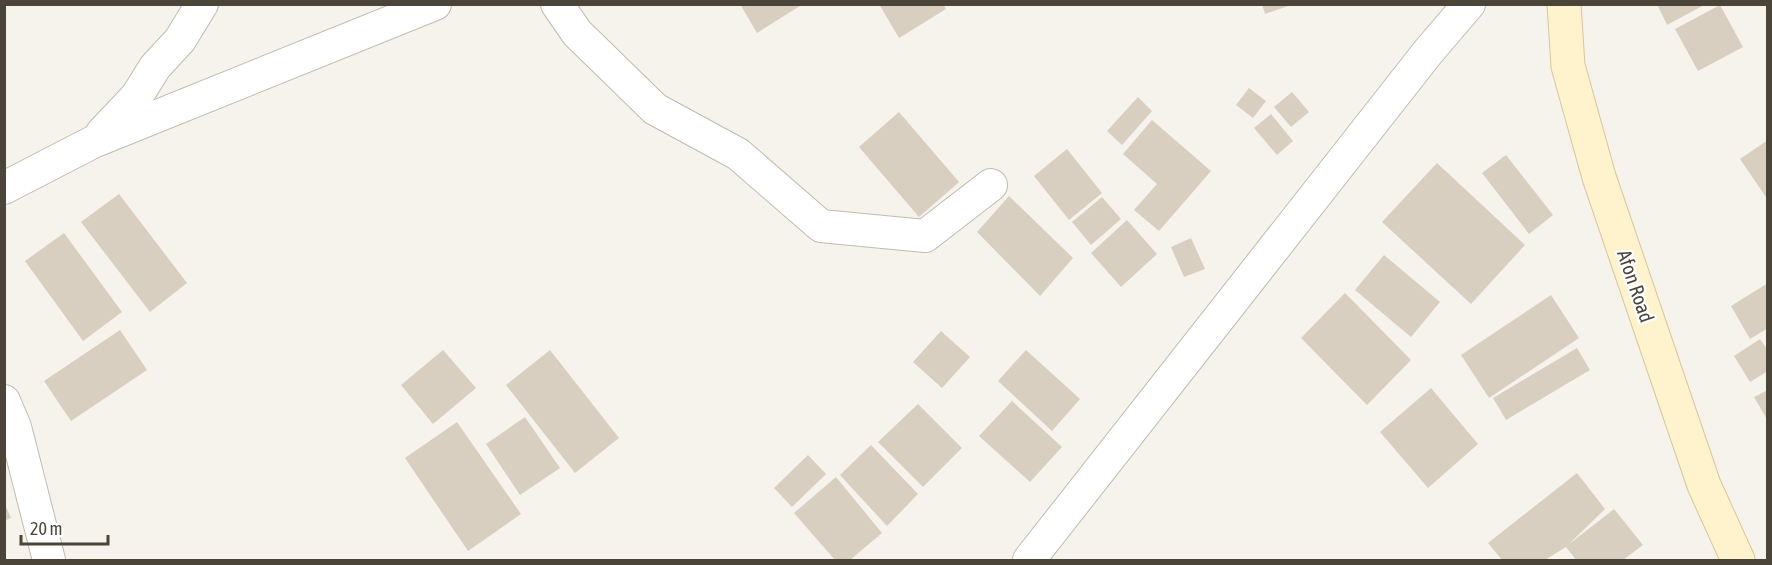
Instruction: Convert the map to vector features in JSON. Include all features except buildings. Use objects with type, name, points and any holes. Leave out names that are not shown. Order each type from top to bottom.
[{"type":"main road","name":"Afon Road","points":[[1564,4],[1568,66],[1599,177],[1704,485],[1738,561]]},
{"type":"street","points":[[93,142],[137,96],[155,67],[180,40],[202,4]]},
{"type":"street","points":[[4,188],[93,142],[435,4]]},
{"type":"street","points":[[557,4],[577,33],[655,109],[738,154],[821,226],[925,236],[991,184]]},
{"type":"street","points":[[1029,561],[1428,52],[1469,4]]},
{"type":"street","points":[[4,400],[15,427],[49,561]]}]
